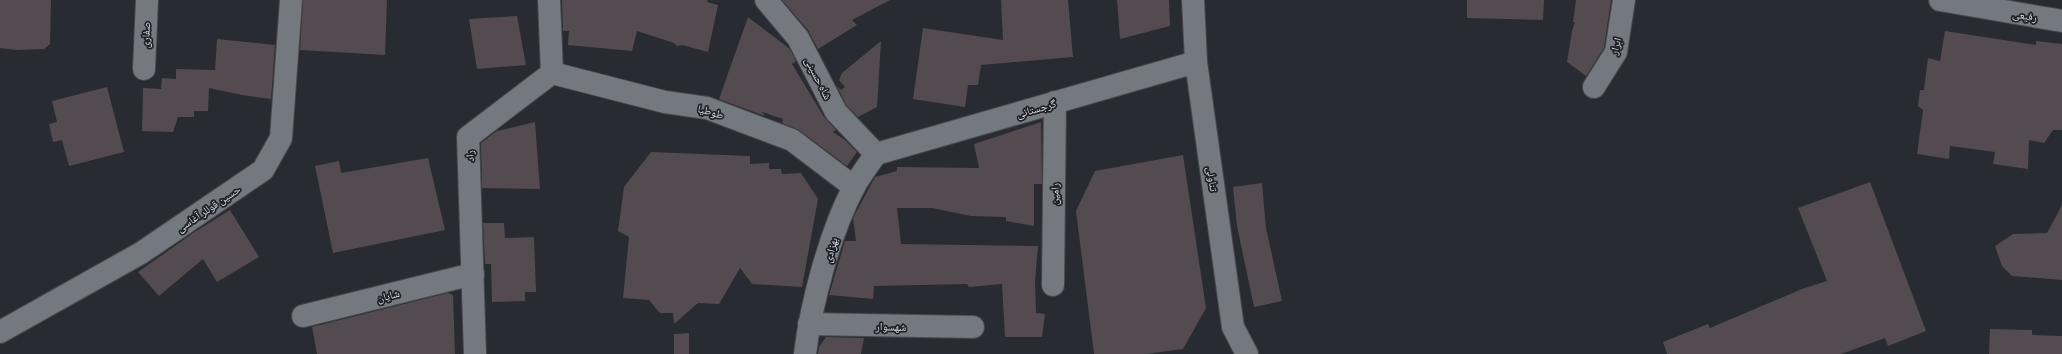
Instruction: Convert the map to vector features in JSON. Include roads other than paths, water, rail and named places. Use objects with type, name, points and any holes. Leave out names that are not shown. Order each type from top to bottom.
[{"type":"street","name":"صفاری","points":[[144,69],[147,0]]},
{"type":"street","name":"حسین قوللر آغاسی","points":[[0,332],[141,253],[263,170],[281,138],[291,0]]},
{"type":"street","points":[[549,0],[552,73]]},
{"type":"street","name":"شاه حسینی","points":[[766,0],[798,38],[836,112],[876,154]]},
{"type":"street","name":"تناولی","points":[[1193,0],[1196,62],[1233,328],[1247,354]]},
{"type":"street","name":"ابرار","points":[[1594,87],[1616,52],[1624,0]]},
{"type":"street","name":"رفیعی","points":[[1940,0],[2062,22]]},
{"type":"street","name":"گرجستانی","points":[[876,154],[1196,62]]},
{"type":"street","name":"طوطیا","points":[[552,73],[665,102],[707,108],[792,140],[854,187]]},
{"type":"street","name":"راد","points":[[476,354],[468,137],[552,73]]},
{"type":"street","name":"رامین","points":[[1053,285],[1055,102]]},
{"type":"street","name":"بهزادی","points":[[805,354],[809,324],[834,234],[854,187],[876,154]]},
{"type":"street","name":"شایان","points":[[302,316],[473,274]]},
{"type":"street","name":"شهسوار","points":[[809,324],[973,327]]}]
